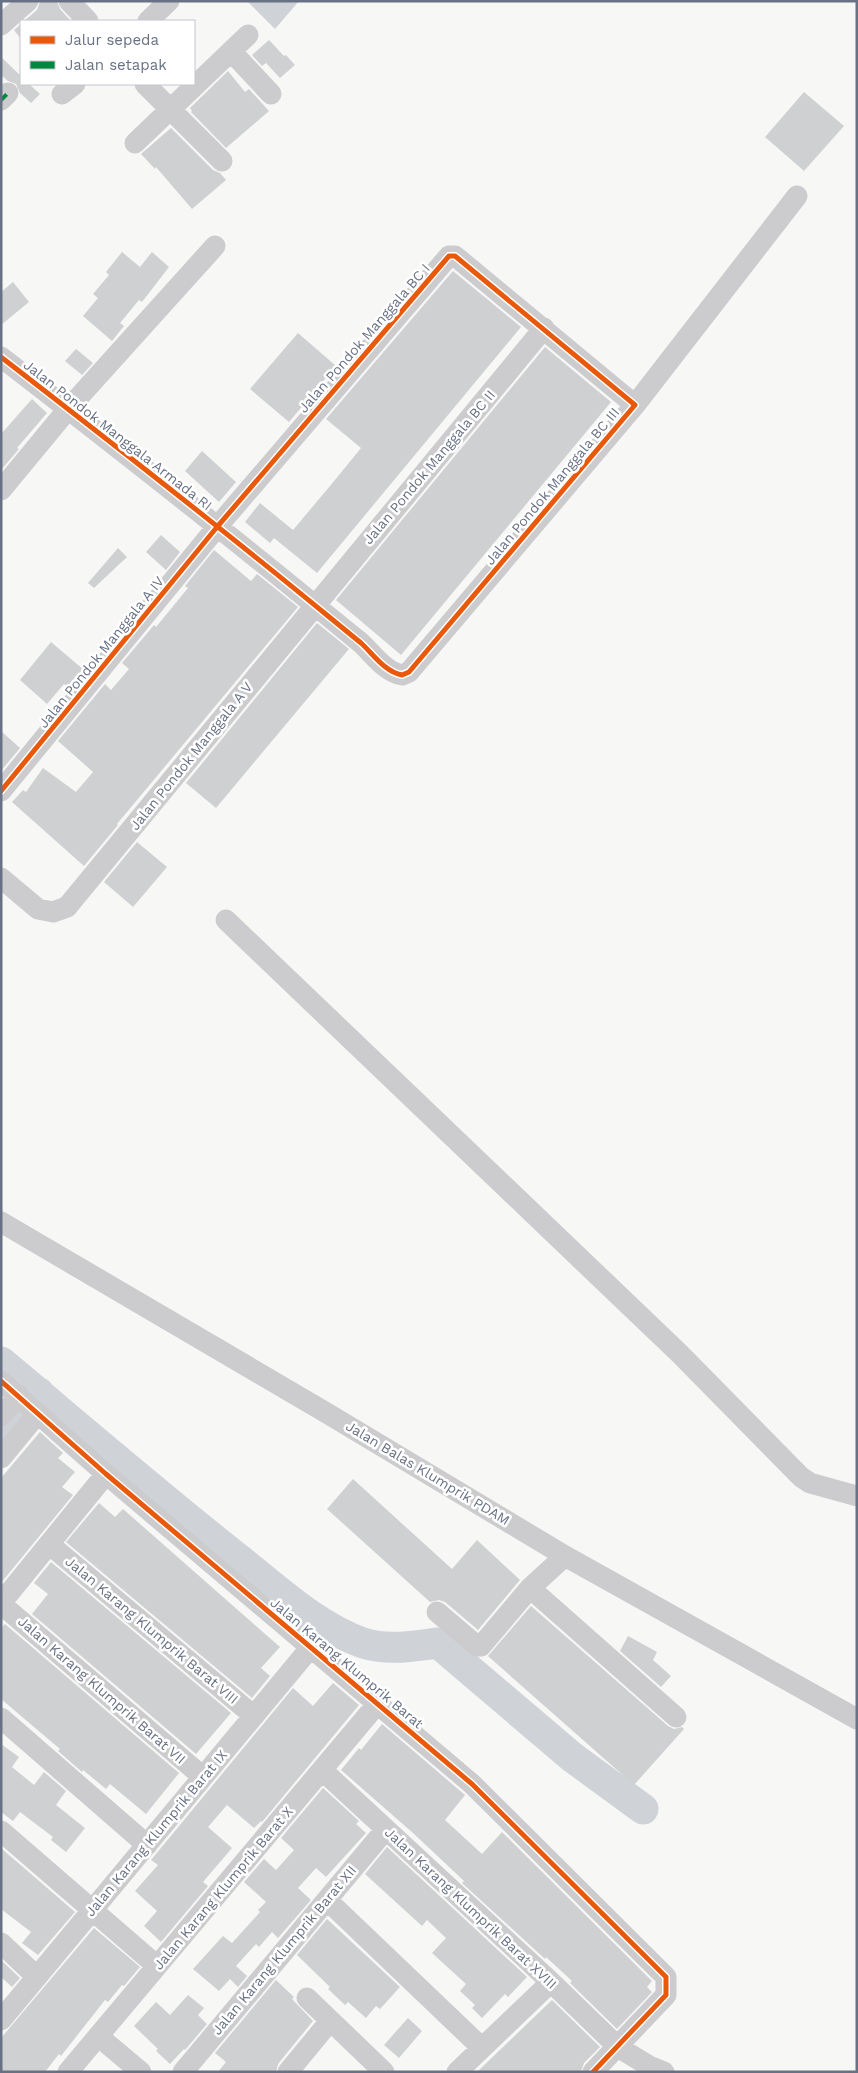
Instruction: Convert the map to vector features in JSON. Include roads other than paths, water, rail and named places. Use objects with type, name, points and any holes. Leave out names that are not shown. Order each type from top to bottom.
[{"type":"street","points":[[1,25],[28,1]]},
{"type":"street","points":[[69,1],[87,20]]},
{"type":"street","points":[[149,20],[169,1]]},
{"type":"street","points":[[195,85],[248,35]]},
{"type":"street","points":[[231,51],[271,94]]},
{"type":"street","points":[[146,85],[168,110],[222,161]]},
{"type":"street","points":[[135,143],[195,85]]},
{"type":"street","points":[[635,405],[797,196]]},
{"type":"street","points":[[1,490],[68,409],[214,246]]},
{"type":"street","name":"Jalan Pondok Manggala BC I","points":[[217,527],[449,256],[455,256],[544,328]]},
{"type":"street","name":"Jalan Pondok Manggala BC III","points":[[409,672],[635,405],[544,328]]},
{"type":"street","name":"Jalan Pondok Manggala BC II","points":[[315,606],[544,328]]},
{"type":"street","name":"Jalan Pondok Manggala Armada RI","points":[[1,357],[217,527],[361,643],[390,670],[402,675],[409,672]]},
{"type":"street","name":"Jalan Pondok Manggala A IV","points":[[1,791],[217,527]]},
{"type":"street","name":"Jalan Pondok Manggala A V","points":[[1,878],[38,908],[53,912],[67,907],[315,606]]},
{"type":"street","points":[[226,920],[680,1354],[802,1477],[810,1483],[857,1496]]},
{"type":"street","name":"Jalan Balas Klumprik PDAM","points":[[1,1222],[325,1412],[565,1556],[857,1719]]},
{"type":"street","name":"Jalan Karang Klumprik Barat","points":[[1,1381],[106,1474],[472,1784],[666,1977],[666,1995],[618,2047]]},
{"type":"street","points":[[1,1416],[28,1404]]},
{"type":"street","points":[[1,1458],[28,1404]]},
{"type":"street","points":[[1,1603],[106,1474]]},
{"type":"street","name":"Jalan Karang Klumprik Barat VIII","points":[[49,1544],[254,1716]]},
{"type":"street","points":[[437,1612],[477,1646],[481,1646],[530,1588],[565,1556]]},
{"type":"street","points":[[530,1588],[676,1717]]},
{"type":"street","name":"Jalan Karang Klumprik Barat VII","points":[[1,1603],[203,1777]]},
{"type":"street","name":"Jalan Karang Klumprik Barat IX","points":[[1,2020],[311,1647]]},
{"type":"street","name":"Jalan Karang Klumprik Barat X","points":[[68,2072],[378,1703]]},
{"type":"street","points":[[1,1718],[147,1845]]},
{"type":"street","name":"Jalan Karang Klumprik Barat XVIII","points":[[322,1770],[618,2047],[657,2069]]},
{"type":"street","name":"Jalan Karang Klumprik Barat XII","points":[[182,2072],[386,1829]]},
{"type":"street","points":[[1,1831],[157,1966]]},
{"type":"street","points":[[327,1900],[482,2048]]},
{"type":"street","points":[[1,1943],[37,1977]]},
{"type":"street","points":[[457,2072],[550,1982]]},
{"type":"street","points":[[307,1998],[384,2072]]},
{"type":"street","points":[[288,2072],[330,2021]]},
{"type":"street","points":[[98,2036],[141,2072]]},
{"type":"street","points":[[593,2072],[618,2047]]},
{"type":"waterway","points":[[1,1362],[180,1512],[284,1596],[314,1617],[346,1636],[372,1645],[400,1647],[438,1643],[572,1757],[643,1809]]},
{"type":"waterway","points":[[1,1437],[39,1393]]}]
